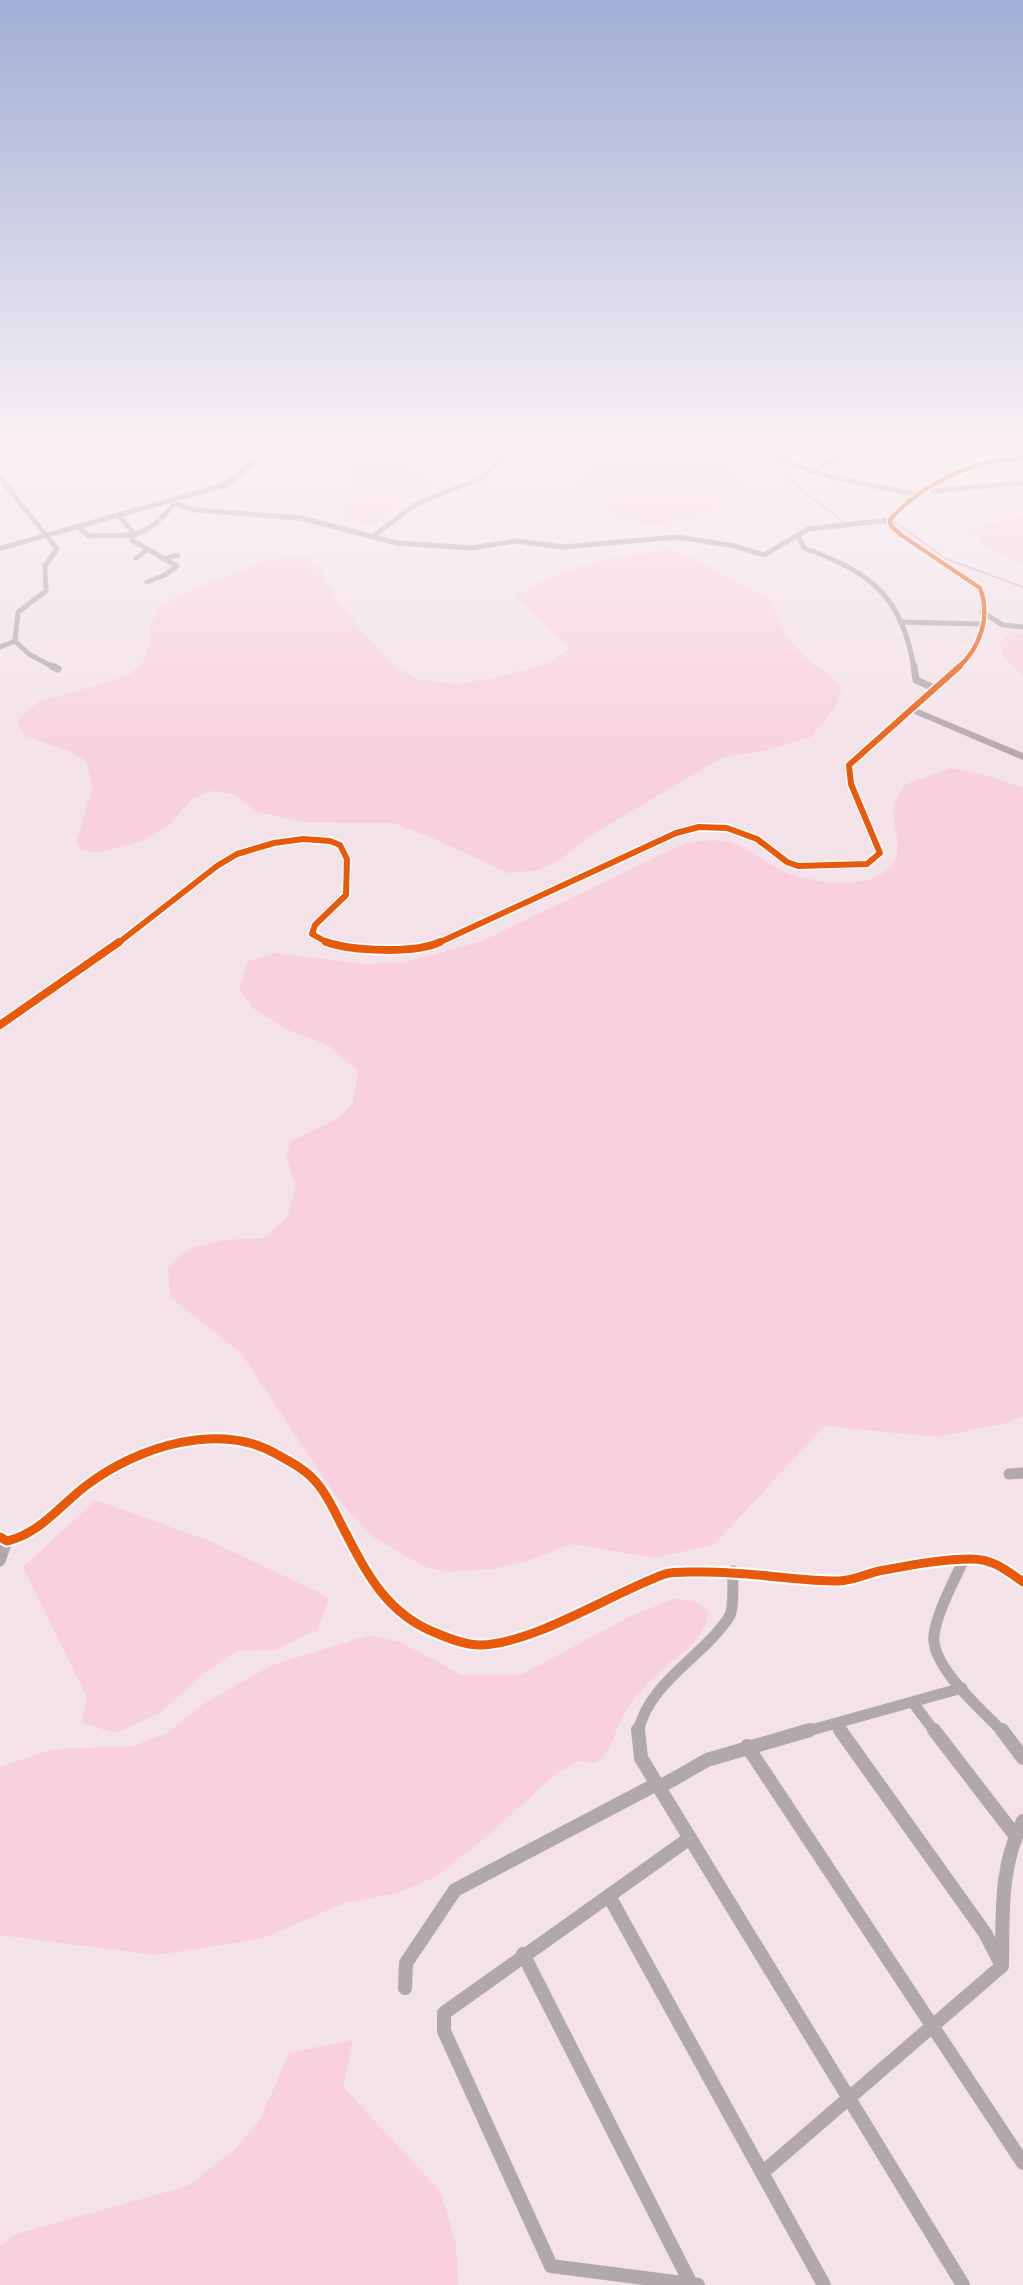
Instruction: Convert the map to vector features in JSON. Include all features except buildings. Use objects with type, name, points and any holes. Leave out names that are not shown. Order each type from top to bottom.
[{"type":"street","points":[[53,555],[45,566],[46,591],[17,610],[15,640],[29,654],[58,669]]},
{"type":"street","points":[[136,558],[141,555]]},
{"type":"street","points":[[147,582],[165,575],[177,566],[155,555]]},
{"type":"street","points":[[163,559],[178,555]]},
{"type":"street","points":[[822,555],[845,563],[882,591],[895,608],[911,650],[916,680],[934,688]]},
{"type":"street","points":[[0,1025],[120,942],[166,908],[208,872],[240,853],[270,844],[321,840],[335,843],[344,850],[347,859],[346,895],[312,928],[315,939],[325,945],[396,949],[434,945],[687,829],[711,826],[743,832],[757,838],[787,862],[798,866],[867,864],[879,853],[851,784],[849,765],[913,710],[976,650],[982,624],[980,588],[930,555]]},
{"type":"street","points":[[982,612],[1003,625],[1023,627]]},
{"type":"street","points":[[900,622],[982,624]]},
{"type":"street","points":[[0,647],[15,640]]},
{"type":"street","points":[[913,710],[1023,757]]},
{"type":"street","points":[[0,1561],[4,1539],[32,1532],[88,1484],[129,1460],[158,1448],[190,1441],[220,1440],[249,1443],[274,1452],[302,1469],[316,1481],[327,1497],[370,1579],[390,1605],[417,1626],[456,1641],[480,1645],[518,1638],[668,1573],[733,1571],[842,1581],[883,1570],[971,1559],[994,1562],[1023,1582]]},
{"type":"street","points":[[1009,1474],[1023,1473]]},
{"type":"street","points":[[963,1561],[939,1619],[933,1643],[942,1664],[1014,1743],[1023,1758]]},
{"type":"street","points":[[733,1571],[733,1605],[730,1615],[652,1700],[641,1719],[638,1732],[642,1758],[850,2095],[963,2285]]},
{"type":"street","points":[[405,1988],[406,1963],[455,1890],[651,1787],[662,1788],[703,1761],[747,1746],[914,1704],[962,1688]]},
{"type":"street","points":[[914,1704],[1014,1834]]},
{"type":"street","points":[[836,1725],[985,1933],[1002,1966]]},
{"type":"street","points":[[747,1746],[1023,2163]]},
{"type":"street","points":[[762,2173],[850,2095],[934,2028],[1002,1966],[1007,1861],[1014,1834],[1023,1821]]},
{"type":"street","points":[[690,1838],[523,1954],[444,2013],[444,2031],[551,2266],[694,2284]]},
{"type":"street","points":[[609,1896],[824,2285]]},
{"type":"street","points":[[523,1954],[694,2284]]},
{"type":"shaded area","points":[[681,555],[694,559],[771,601],[781,626],[790,640],[809,660],[842,688],[835,708],[811,737],[767,750],[723,757],[591,835],[560,860],[538,870],[508,873],[433,838],[393,823],[304,822],[257,812],[233,794],[210,791],[192,799],[171,823],[145,840],[99,853],[80,849],[77,840],[93,786],[86,761],[73,753],[24,735],[17,720],[38,702],[127,676],[142,664],[149,646],[150,626],[161,606],[189,591],[267,560],[306,557],[322,573],[339,604],[394,666],[416,679],[458,684],[500,677],[551,662],[570,648],[516,598],[569,570],[627,556]]},
{"type":"shaded area","points":[[1002,555],[1023,555],[1023,564]]},
{"type":"shaded area","points":[[1009,632],[1023,634],[1023,676],[1002,655],[1000,643]]},
{"type":"shaded area","points":[[951,768],[993,777],[1023,788],[1023,1416],[1006,1423],[938,1437],[824,1426],[714,1545],[654,1558],[571,1544],[527,1561],[492,1569],[446,1572],[423,1566],[372,1536],[337,1498],[241,1353],[170,1297],[168,1267],[189,1249],[223,1240],[264,1238],[287,1217],[296,1186],[287,1159],[290,1142],[339,1118],[353,1103],[358,1071],[328,1045],[290,1031],[254,1009],[239,989],[248,961],[276,953],[366,964],[406,962],[482,941],[683,844],[694,842],[729,842],[747,849],[785,872],[817,881],[835,883],[868,880],[882,874],[896,858],[898,843],[894,813],[896,801],[904,785]]},
{"type":"shaded area","points":[[96,1500],[212,1542],[318,1592],[329,1599],[318,1629],[276,1650],[237,1651],[204,1673],[160,1713],[115,1733],[82,1723],[87,1697],[23,1567]]},
{"type":"shaded area","points":[[673,1599],[694,1601],[708,1611],[702,1631],[633,1700],[602,1757],[596,1763],[578,1761],[556,1774],[480,1842],[435,1877],[398,1893],[344,1903],[261,1939],[156,1955],[0,1935],[0,1767],[53,1749],[133,1746],[166,1734],[203,1704],[272,1665],[370,1635],[400,1642],[462,1675],[523,1674],[627,1618]]},
{"type":"shaded area","points":[[353,2040],[343,2087],[440,2191],[456,2243],[458,2285],[0,2285],[0,2246],[16,2234],[188,2186],[235,2149],[260,2120],[289,2053]]},
{"type":"waterway","points":[[940,555],[946,559],[1023,587]]},
{"type":"cycle path","points":[[0,1025],[171,905],[207,873],[226,860],[237,854],[274,843],[303,839],[330,841],[340,845],[347,859],[346,895],[315,925],[312,934],[319,940],[333,945],[369,948],[434,945],[676,833],[699,827],[727,828],[757,839],[787,862],[798,866],[867,864],[880,853],[851,784],[849,765],[972,655],[979,641],[983,622],[984,603],[980,588],[930,555]]},
{"type":"cycle path","points":[[0,1537],[7,1541],[24,1537],[39,1527],[88,1484],[129,1460],[158,1448],[190,1441],[220,1440],[249,1443],[274,1452],[302,1469],[316,1481],[327,1497],[370,1579],[390,1605],[417,1626],[456,1641],[480,1645],[518,1638],[668,1573],[733,1571],[842,1581],[883,1570],[971,1559],[994,1562],[1023,1582]]}]
